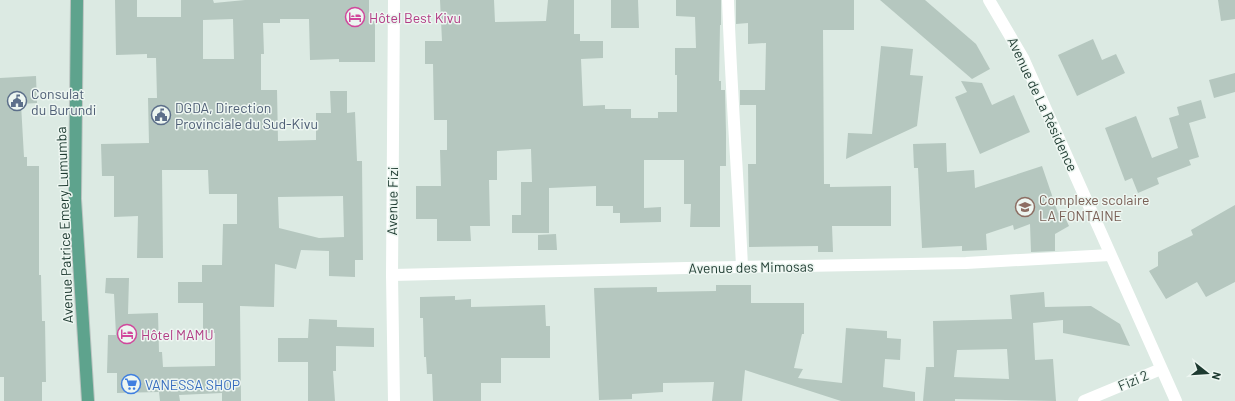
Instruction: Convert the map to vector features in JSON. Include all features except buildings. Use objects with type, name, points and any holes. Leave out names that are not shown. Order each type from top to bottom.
[{"type":"main road","name":"Avenue Patrice Emery Lumumba","points":[[77,0],[75,199],[88,401]]},
{"type":"street","name":"Avenue Fizi","points":[[394,0],[392,276],[394,401]]},
{"type":"street","points":[[728,0],[730,69],[737,156],[742,267]]},
{"type":"street","name":"Avenue de La Résidence","points":[[989,0],[1023,58],[1176,401]]},
{"type":"street","name":"Avenue des Mimosas","points":[[392,276],[742,267],[966,264],[1110,255]]},
{"type":"street","name":"Fizi 2","points":[[1084,401],[1161,369]]},
{"type":"place","name":"Hôtel Best Kivu","points":[[355,17]]},
{"type":"place","name":"Consulat du Burundi","points":[[17,101]]},
{"type":"place","name":"DGDA, Direction Provinciale du Sud-Kivu","points":[[161,115]]},
{"type":"place","name":"Complexe scolaire LA FONTAINE","points":[[1025,207]]},
{"type":"place","name":"Hôtel MAMU","points":[[127,334]]},
{"type":"place","name":"VANESSA SHOP","points":[[131,384]]}]
